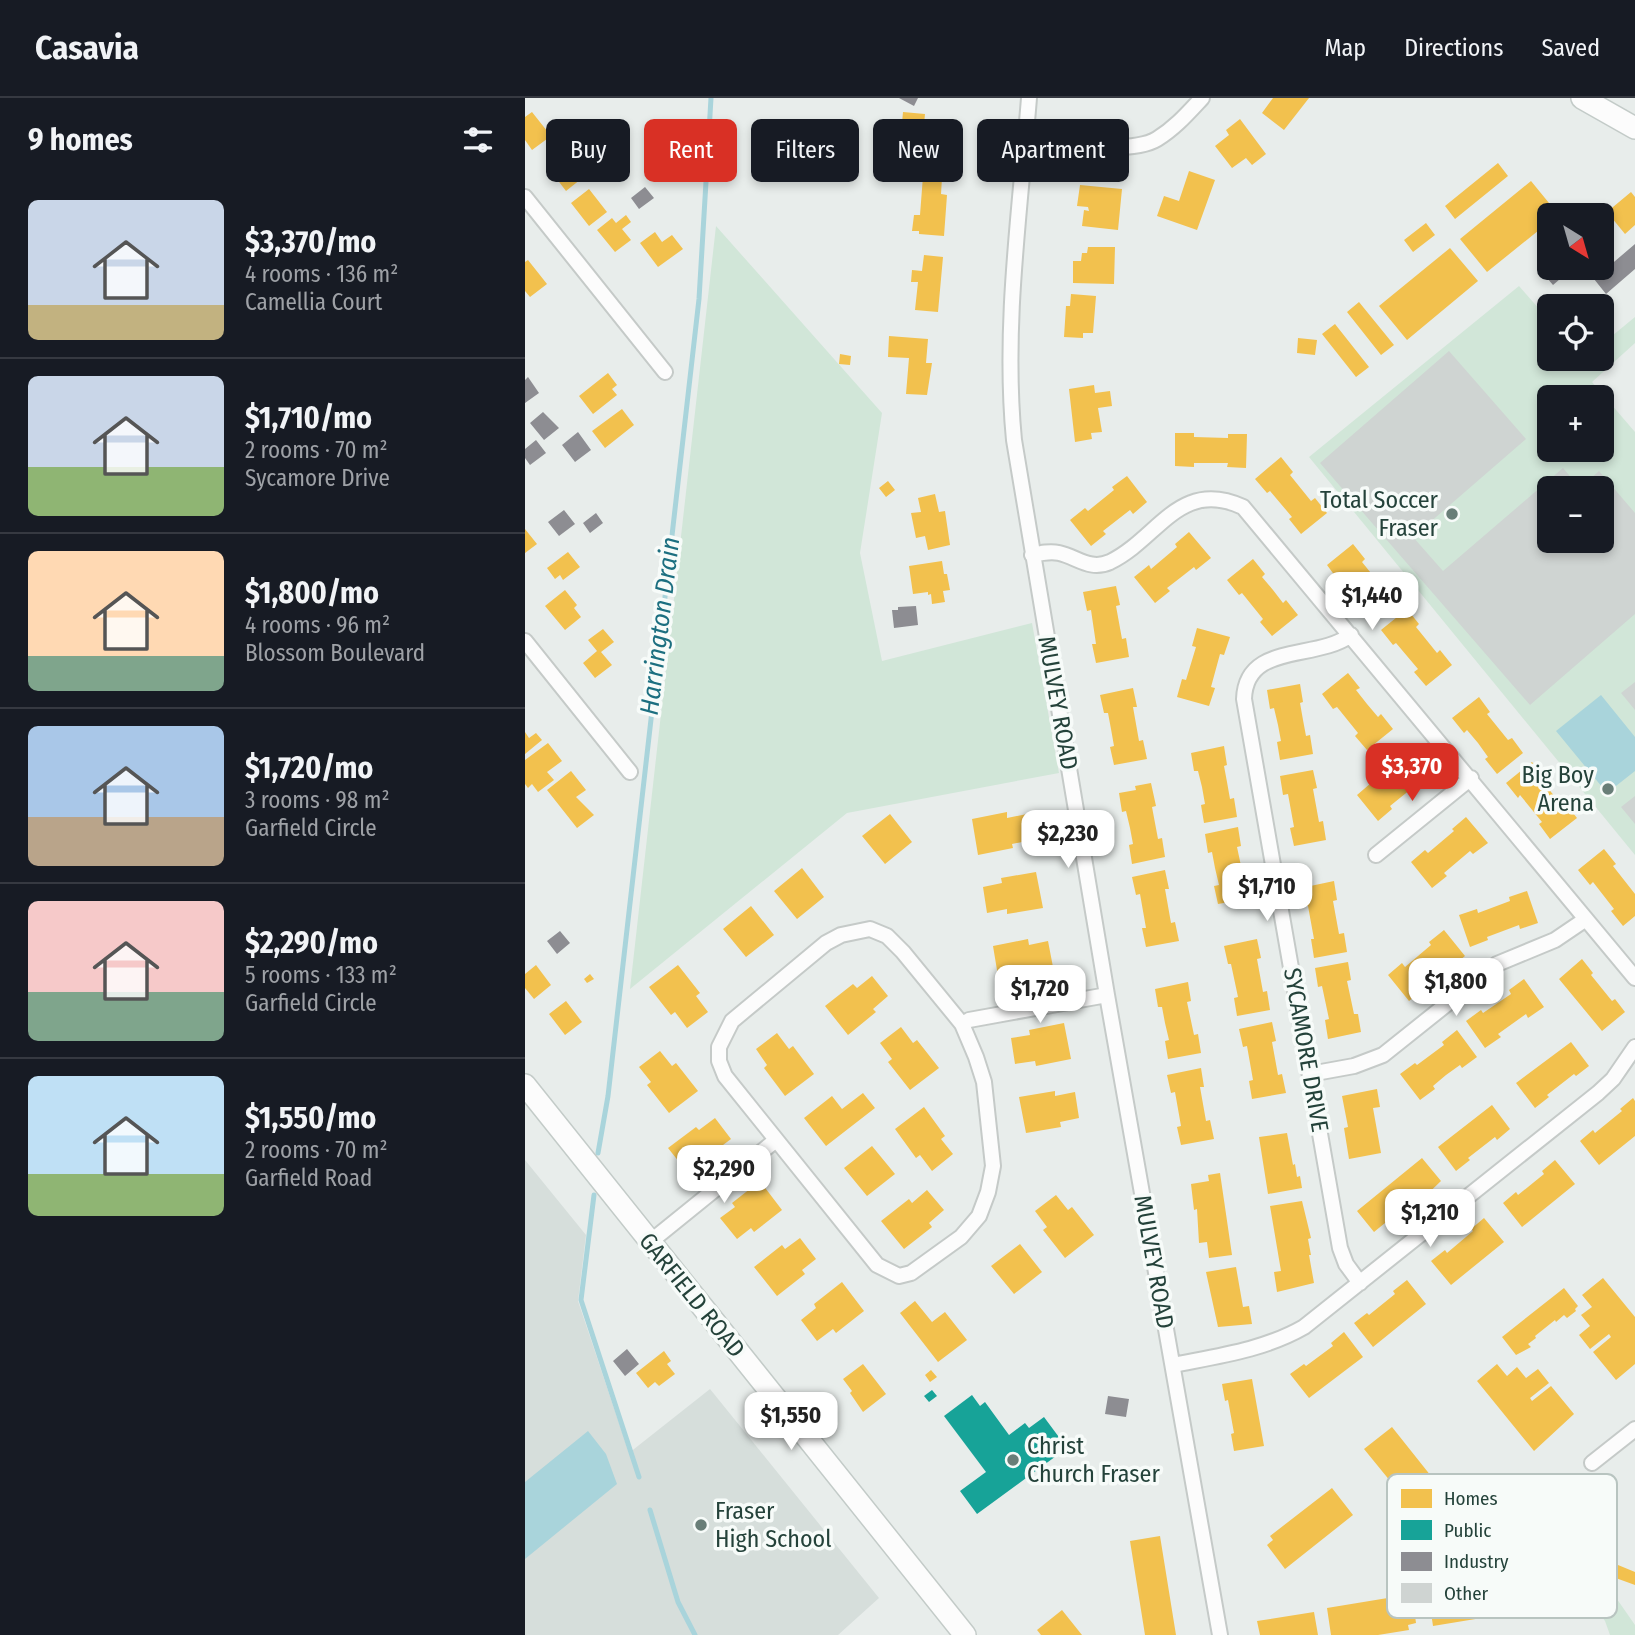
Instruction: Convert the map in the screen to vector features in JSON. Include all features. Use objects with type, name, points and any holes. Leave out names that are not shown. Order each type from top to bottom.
[{"type":"main road","points":[[1582,98],[1635,128]]},
{"type":"main road","name":"GARFIELD ROAD","points":[[525,1085],[965,1635]]},
{"type":"street","name":"MULVEY ROAD","points":[[1028,119],[1030,98]]},
{"type":"street","points":[[1129,146],[1156,140],[1177,125],[1202,98]]},
{"type":"street","name":"MULVEY ROAD","points":[[1023,182],[1010,386],[1014,440],[1107,995],[1220,1635]]},
{"type":"street","points":[[525,197],[665,372]]},
{"type":"street","points":[[1032,555],[1056,552],[1089,565],[1100,565],[1119,556],[1181,506],[1211,497],[1243,507],[1252,514],[1635,978]]},
{"type":"street","name":"SYCAMORE DRIVE","points":[[1351,635],[1328,646],[1268,660],[1250,673],[1245,687],[1246,713],[1272,847],[1339,1248],[1346,1264],[1360,1283]]},
{"type":"street","points":[[525,641],[630,772]]},
{"type":"street","points":[[1376,855],[1471,778]]},
{"type":"street","points":[[1310,1074],[1354,1066],[1383,1055],[1497,964],[1555,940],[1586,919]]},
{"type":"street","points":[[870,929],[887,936],[903,951],[962,1024],[977,1057],[984,1082],[993,1166],[988,1192],[979,1216],[961,1237],[923,1267],[899,1276],[877,1265],[776,1140],[725,1076],[719,1061],[719,1047],[732,1021],[826,943],[841,935],[870,929]]},
{"type":"street","points":[[962,1024],[969,1020],[1107,995]]},
{"type":"street","points":[[1173,1365],[1261,1347],[1284,1339],[1321,1315],[1598,1093],[1613,1079],[1635,1047]]},
{"type":"street","points":[[650,1242],[776,1140]]},
{"type":"street","points":[[1592,1463],[1635,1429]]},
{"type":"shaded area","name":"Fraser High School","points":[[525,1160],[586,1235],[578,1301],[629,1453],[710,1389],[879,1598],[838,1635],[525,1635]]},
{"type":"green space","points":[[716,226],[882,413],[860,553],[882,661],[1032,623],[1059,773],[847,813],[630,989]]},
{"type":"green space","name":"Total Soccer Fraser","points":[[1519,286],[1537,306],[1537,371],[1604,371],[1592,382],[1595,385],[1537,385],[1537,462],[1614,462],[1614,408],[1635,432],[1635,855],[1309,457]]},
{"type":"green space","name":"Total Soccer Fraser","points":[[1635,317],[1635,343],[1614,362],[1614,334]]},
{"type":"green space","points":[[1617,1599],[1635,1625],[1635,1635],[1610,1635],[1603,1618],[1617,1618]]},
{"type":"water","points":[[1601,695],[1635,737],[1635,771],[1607,793],[1556,731]]},
{"type":"water","points":[[588,1431],[606,1454],[617,1484],[525,1559],[525,1482]]},
{"type":"building: Homes","points":[[1273,98],[1309,98],[1284,130],[1262,113]]},
{"type":"building: Homes","points":[[532,112],[546,130],[546,140],[532,150],[525,140],[525,117]]},
{"type":"building: Homes","points":[[903,112],[925,114],[924,119],[902,119]]},
{"type":"building: Homes","points":[[1240,119],[1266,154],[1252,165],[1246,158],[1232,168],[1215,146],[1229,135],[1226,130]]},
{"type":"building: Homes","points":[[1498,163],[1508,176],[1455,219],[1445,206]]},
{"type":"building: Homes","points":[[1189,171],[1215,180],[1197,230],[1157,216],[1164,196],[1179,201]]},
{"type":"building: Homes","points":[[1531,181],[1549,203],[1537,203],[1537,232],[1487,272],[1460,239]]},
{"type":"building: Homes","points":[[559,182],[577,182],[566,191]]},
{"type":"building: Homes","points":[[923,182],[942,182],[941,194],[947,195],[944,236],[912,231],[914,215],[920,215]]},
{"type":"building: Homes","points":[[1080,185],[1122,189],[1118,230],[1082,226],[1084,210],[1089,211],[1088,207],[1077,206]]},
{"type":"building: Homes","points":[[589,189],[607,212],[589,226],[571,203]]},
{"type":"building: Homes","points":[[1631,192],[1635,197],[1635,225],[1625,234],[1614,221],[1614,206]]},
{"type":"building: Homes","points":[[626,215],[631,222],[622,229],[631,240],[615,252],[597,230],[612,218],[616,223]]},
{"type":"building: Homes","points":[[1426,223],[1435,235],[1413,252],[1404,240]]},
{"type":"building: Homes","points":[[655,232],[662,242],[672,235],[683,249],[658,267],[640,243]]},
{"type":"building: Homes","points":[[1088,247],[1115,247],[1114,284],[1073,283],[1073,261],[1081,261],[1082,253],[1087,253]]},
{"type":"building: Homes","points":[[1450,248],[1478,281],[1407,340],[1379,306]]},
{"type":"building: Homes","points":[[924,255],[943,257],[938,312],[915,310],[918,282],[911,282],[912,270],[922,271]]},
{"type":"building: Homes","points":[[528,260],[547,284],[530,297],[525,291],[525,262]]},
{"type":"building: Homes","points":[[1071,294],[1096,296],[1093,333],[1083,333],[1083,338],[1064,337],[1066,306],[1070,306]]},
{"type":"building: Homes","points":[[1359,302],[1394,345],[1381,355],[1347,312]]},
{"type":"building: Homes","points":[[1335,324],[1369,367],[1356,377],[1322,334]]},
{"type":"building: Homes","points":[[889,336],[928,339],[926,363],[932,363],[927,395],[906,394],[909,358],[888,357]]},
{"type":"building: Homes","points":[[1298,338],[1317,340],[1315,355],[1297,353]]},
{"type":"building: Homes","points":[[840,354],[851,356],[850,365],[839,364]]},
{"type":"building: Homes","points":[[608,373],[617,385],[612,389],[617,395],[593,414],[579,396]]},
{"type":"building: Homes","points":[[1094,385],[1095,393],[1110,391],[1112,406],[1098,408],[1102,432],[1091,433],[1092,439],[1075,442],[1069,389]]},
{"type":"building: Homes","points":[[622,409],[634,425],[605,448],[592,431]]},
{"type":"building: Homes","points":[[1175,433],[1194,433],[1194,437],[1228,438],[1228,434],[1247,434],[1246,468],[1227,467],[1228,463],[1175,466]]},
{"type":"building: Homes","points":[[1281,457],[1293,472],[1290,475],[1311,501],[1315,498],[1327,513],[1301,534],[1289,519],[1292,517],[1270,491],[1267,493],[1255,479]]},
{"type":"building: Homes","points":[[1127,476],[1147,502],[1133,514],[1130,510],[1103,531],[1106,534],[1091,546],[1070,520],[1085,508],[1088,511]]},
{"type":"building: Homes","points":[[888,481],[895,490],[886,497],[879,488]]},
{"type":"building: Homes","points":[[935,494],[939,512],[945,511],[950,545],[928,550],[925,536],[916,538],[911,513],[921,512],[918,498]]},
{"type":"building: Homes","points":[[525,529],[537,544],[525,553]]},
{"type":"building: Homes","points":[[1189,532],[1211,558],[1196,570],[1194,567],[1167,588],[1170,591],[1155,603],[1134,577],[1149,565],[1151,569],[1177,547],[1175,544]]},
{"type":"building: Homes","points":[[1353,544],[1365,559],[1362,562],[1383,588],[1386,585],[1398,600],[1372,621],[1360,606],[1363,604],[1342,578],[1338,580],[1327,565]]},
{"type":"building: Homes","points":[[568,552],[580,567],[563,580],[560,575],[555,579],[547,568]]},
{"type":"building: Homes","points":[[1253,559],[1265,574],[1262,577],[1283,603],[1286,600],[1298,615],[1272,636],[1260,622],[1263,619],[1242,593],[1239,595],[1227,580]]},
{"type":"building: Homes","points":[[942,561],[950,590],[943,591],[945,602],[932,604],[931,594],[928,595],[928,592],[913,594],[909,566]]},
{"type":"building: Homes","points":[[1116,586],[1120,605],[1116,606],[1122,639],[1126,638],[1129,657],[1096,663],[1092,644],[1096,644],[1091,610],[1087,611],[1083,592]]},
{"type":"building: Homes","points":[[565,590],[577,605],[574,608],[581,617],[565,630],[545,606]]},
{"type":"building: Homes","points":[[1407,609],[1419,624],[1416,627],[1437,653],[1440,650],[1452,665],[1426,686],[1414,672],[1418,669],[1381,630]]},
{"type":"building: Homes","points":[[1197,628],[1230,637],[1224,655],[1220,654],[1211,687],[1215,688],[1209,706],[1177,697],[1182,679],[1186,680],[1196,647],[1192,646]]},
{"type":"building: Homes","points":[[603,629],[614,642],[601,652],[612,665],[595,678],[583,663],[597,651],[588,640]]},
{"type":"building: Homes","points":[[1348,673],[1360,688],[1356,690],[1367,704],[1378,717],[1381,714],[1393,729],[1367,750],[1355,736],[1358,733],[1337,707],[1333,709],[1322,694]]},
{"type":"building: Homes","points":[[1300,684],[1303,720],[1306,736],[1310,735],[1313,754],[1280,760],[1277,742],[1281,741],[1274,708],[1270,709],[1267,690]]},
{"type":"building: Homes","points":[[1133,688],[1137,707],[1133,707],[1139,741],[1143,740],[1147,759],[1114,765],[1110,747],[1114,746],[1108,713],[1104,713],[1100,695]]},
{"type":"building: Homes","points":[[1479,697],[1490,712],[1487,714],[1508,740],[1512,738],[1523,753],[1497,774],[1485,759],[1488,757],[1478,743],[1467,730],[1464,733],[1452,718]]},
{"type":"building: Homes","points":[[525,732],[529,738],[536,733],[542,740],[525,754]]},
{"type":"building: Homes","points":[[548,743],[562,761],[547,772],[554,780],[538,792],[532,784],[528,788],[525,784],[525,760]]},
{"type":"building: Homes","points":[[1224,746],[1227,765],[1224,766],[1230,799],[1234,798],[1237,817],[1204,823],[1202,787],[1198,771],[1194,771],[1191,753]]},
{"type":"building: Homes","points":[[1412,750],[1433,776],[1419,788],[1416,785],[1390,806],[1392,809],[1378,821],[1357,795],[1371,783],[1374,787],[1400,765],[1397,762]]},
{"type":"building: Homes","points":[[1532,762],[1544,777],[1541,779],[1551,792],[1562,805],[1565,803],[1577,818],[1550,839],[1539,824],[1542,822],[1520,795],[1518,798],[1506,783]]},
{"type":"building: Homes","points":[[1313,770],[1317,788],[1313,789],[1319,822],[1323,821],[1326,840],[1294,846],[1290,828],[1294,827],[1288,794],[1283,795],[1280,776]]},
{"type":"building: Homes","points":[[571,771],[586,790],[576,797],[594,815],[577,828],[547,790]]},
{"type":"building: Homes","points":[[1151,783],[1156,806],[1152,807],[1158,839],[1162,838],[1165,857],[1132,864],[1129,845],[1133,844],[1126,811],[1122,812],[1119,793],[1136,790],[1135,786]]},
{"type":"building: Homes","points":[[1007,812],[1007,818],[1027,814],[1032,840],[1012,844],[1013,848],[978,855],[972,819]]},
{"type":"building: Homes","points":[[890,814],[912,842],[885,864],[862,836]]},
{"type":"building: Homes","points":[[1466,817],[1488,843],[1473,854],[1470,851],[1444,873],[1447,876],[1432,888],[1411,862],[1425,850],[1428,853]]},
{"type":"building: Homes","points":[[1238,827],[1241,846],[1237,847],[1244,880],[1248,879],[1251,898],[1218,904],[1214,886],[1219,885],[1212,852],[1208,853],[1205,834]]},
{"type":"building: Homes","points":[[1604,849],[1616,864],[1613,866],[1635,894],[1635,916],[1623,926],[1611,911],[1614,909],[1593,882],[1590,885],[1578,870]]},
{"type":"building: Homes","points":[[802,868],[824,897],[797,919],[774,891]]},
{"type":"building: Homes","points":[[1165,870],[1169,889],[1165,889],[1171,923],[1175,922],[1179,941],[1146,947],[1142,928],[1146,928],[1140,894],[1136,895],[1132,877]]},
{"type":"building: Homes","points":[[1036,872],[1043,908],[1007,914],[1007,909],[987,913],[983,887],[1002,883],[1001,878]]},
{"type":"building: Homes","points":[[1334,881],[1337,900],[1333,901],[1339,934],[1344,933],[1347,952],[1314,958],[1311,939],[1314,939],[1308,906],[1304,906],[1301,888]]},
{"type":"building: Homes","points":[[1527,891],[1538,923],[1520,929],[1519,925],[1487,937],[1488,940],[1470,947],[1459,915],[1477,909],[1478,913],[1510,901],[1509,897]]},
{"type":"building: Homes","points":[[751,906],[774,935],[746,957],[723,929]]},
{"type":"building: Homes","points":[[1444,930],[1465,956],[1450,968],[1448,965],[1421,986],[1424,989],[1409,1001],[1388,975],[1402,963],[1405,967]]},
{"type":"building: Homes","points":[[1028,939],[1029,945],[1048,941],[1053,967],[1034,971],[1034,975],[999,982],[993,946]]},
{"type":"building: Homes","points":[[1257,939],[1261,958],[1257,959],[1263,992],[1267,991],[1270,1010],[1237,1016],[1234,998],[1238,997],[1224,946]]},
{"type":"building: Homes","points":[[1582,959],[1612,1001],[1615,999],[1625,1012],[1602,1031],[1559,979]]},
{"type":"building: Homes","points":[[1348,962],[1351,980],[1347,981],[1361,1032],[1328,1039],[1325,1020],[1329,1019],[1322,986],[1318,987],[1315,968]]},
{"type":"building: Homes","points":[[536,965],[551,985],[534,999],[525,988],[525,974]]},
{"type":"building: Homes","points":[[678,965],[700,993],[696,996],[708,1012],[687,1028],[675,1012],[671,1015],[649,987]]},
{"type":"building: Homes","points":[[590,974],[594,979],[587,983],[584,979]]},
{"type":"building: Homes","points":[[872,976],[888,996],[873,1009],[876,1012],[848,1035],[825,1006],[853,984],[857,988]]},
{"type":"building: Homes","points":[[1524,979],[1544,1007],[1528,1018],[1526,1014],[1498,1034],[1501,1037],[1485,1048],[1466,1021],[1511,994],[1509,990]]},
{"type":"building: Homes","points":[[1188,982],[1191,1001],[1187,1002],[1194,1035],[1198,1034],[1201,1053],[1168,1059],[1165,1041],[1169,1040],[1155,989]]},
{"type":"building: Homes","points":[[566,1001],[582,1022],[565,1035],[549,1014]]},
{"type":"building: Homes","points":[[1272,1022],[1276,1041],[1272,1042],[1278,1075],[1282,1074],[1286,1093],[1252,1099],[1249,1081],[1253,1080],[1247,1046],[1243,1047],[1239,1029]]},
{"type":"building: Homes","points":[[1064,1023],[1071,1059],[1036,1066],[1035,1061],[1015,1064],[1011,1038],[1030,1035],[1029,1030]]},
{"type":"building: Homes","points":[[901,1027],[913,1043],[917,1040],[939,1068],[910,1090],[888,1062],[892,1059],[880,1043]]},
{"type":"building: Homes","points":[[1457,1030],[1477,1057],[1446,1075],[1433,1086],[1435,1089],[1420,1100],[1400,1074],[1444,1045],[1442,1042]]},
{"type":"building: Homes","points":[[777,1033],[789,1049],[793,1046],[814,1074],[785,1096],[764,1068],[767,1065],[756,1049]]},
{"type":"building: Homes","points":[[1571,1042],[1589,1066],[1547,1095],[1549,1097],[1535,1108],[1516,1083]]},
{"type":"building: Homes","points":[[660,1051],[672,1066],[676,1063],[698,1091],[669,1113],[647,1085],[651,1082],[639,1067]]},
{"type":"building: Homes","points":[[1201,1068],[1204,1087],[1200,1087],[1206,1121],[1210,1120],[1214,1139],[1181,1145],[1177,1127],[1181,1126],[1175,1092],[1171,1093],[1167,1075]]},
{"type":"building: Homes","points":[[1377,1089],[1380,1107],[1373,1108],[1381,1153],[1349,1159],[1344,1128],[1348,1127],[1342,1096]]},
{"type":"building: Homes","points":[[1055,1091],[1055,1096],[1075,1092],[1079,1118],[1060,1122],[1061,1127],[1026,1133],[1019,1097]]},
{"type":"building: Homes","points":[[863,1093],[875,1108],[826,1146],[804,1118],[832,1096],[842,1109]]},
{"type":"building: Homes","points":[[1633,1098],[1635,1136],[1599,1165],[1580,1141],[1593,1130],[1595,1133],[1622,1111],[1620,1109]]},
{"type":"building: Homes","points":[[1492,1105],[1510,1129],[1468,1158],[1470,1160],[1456,1171],[1438,1147]]},
{"type":"building: Homes","points":[[924,1107],[945,1136],[941,1139],[953,1154],[932,1171],[920,1155],[916,1158],[895,1129]]},
{"type":"building: Homes","points":[[715,1118],[731,1139],[715,1151],[719,1155],[691,1177],[668,1148],[696,1127],[699,1130]]},
{"type":"building: Homes","points":[[1287,1133],[1293,1165],[1295,1164],[1297,1177],[1300,1176],[1302,1188],[1268,1194],[1259,1137]]},
{"type":"building: Homes","points":[[872,1146],[895,1174],[867,1196],[844,1168]]},
{"type":"building: Homes","points":[[1422,1158],[1441,1181],[1413,1208],[1411,1206],[1398,1216],[1396,1214],[1374,1232],[1357,1211]]},
{"type":"building: Homes","points":[[1555,1160],[1575,1184],[1522,1227],[1503,1203],[1516,1192],[1518,1195],[1544,1174],[1542,1171]]},
{"type":"building: Homes","points":[[1220,1173],[1232,1255],[1209,1258],[1207,1242],[1199,1243],[1197,1209],[1194,1210],[1191,1184],[1209,1181],[1208,1175]]},
{"type":"building: Homes","points":[[760,1181],[782,1210],[754,1232],[751,1228],[737,1239],[720,1218],[735,1207],[732,1203]]},
{"type":"building: Homes","points":[[927,1190],[944,1210],[929,1223],[932,1227],[904,1249],[881,1221],[909,1199],[912,1203]]},
{"type":"building: Homes","points":[[1056,1195],[1068,1210],[1072,1207],[1094,1235],[1065,1258],[1043,1230],[1047,1227],[1035,1211]]},
{"type":"building: Homes","points":[[1302,1201],[1311,1238],[1308,1239],[1309,1255],[1314,1283],[1277,1292],[1274,1272],[1281,1271],[1270,1206]]},
{"type":"building: Homes","points":[[1484,1218],[1504,1242],[1451,1285],[1431,1261],[1445,1250],[1447,1253]]},
{"type":"building: Homes","points":[[800,1238],[816,1259],[802,1270],[805,1274],[777,1296],[754,1267],[782,1245],[785,1249]]},
{"type":"building: Homes","points":[[1020,1244],[1042,1272],[1014,1294],[991,1266]]},
{"type":"building: Homes","points":[[1236,1267],[1243,1307],[1249,1306],[1252,1324],[1218,1327],[1206,1272]]},
{"type":"building: Homes","points":[[1603,1278],[1635,1317],[1635,1364],[1616,1380],[1593,1352],[1611,1337],[1609,1334],[1590,1349],[1579,1335],[1590,1326],[1581,1315],[1592,1307],[1582,1295]]},
{"type":"building: Homes","points":[[1407,1280],[1426,1304],[1373,1347],[1354,1323],[1367,1313],[1369,1315],[1395,1294],[1393,1291]]},
{"type":"building: Homes","points":[[842,1282],[864,1311],[836,1333],[833,1329],[817,1341],[801,1320],[816,1308],[814,1304]]},
{"type":"building: Homes","points":[[1564,1288],[1578,1306],[1576,1311],[1567,1318],[1564,1315],[1556,1322],[1555,1320],[1535,1336],[1528,1344],[1531,1347],[1516,1355],[1502,1337]]},
{"type":"building: Homes","points":[[915,1301],[932,1322],[945,1312],[967,1340],[938,1362],[900,1313]]},
{"type":"building: Homes","points":[[1344,1332],[1363,1357],[1309,1398],[1290,1374],[1333,1346],[1331,1343]]},
{"type":"building: Homes","points":[[664,1351],[671,1361],[667,1364],[675,1374],[659,1386],[655,1382],[648,1388],[636,1373]]},
{"type":"building: Homes","points":[[863,1364],[886,1394],[863,1412],[843,1379]]},
{"type":"building: Homes","points":[[1497,1364],[1507,1376],[1517,1367],[1526,1378],[1538,1369],[1549,1383],[1530,1398],[1532,1401],[1551,1386],[1574,1414],[1534,1451],[1477,1381]]},
{"type":"building: Homes","points":[[931,1370],[937,1377],[930,1382],[925,1375]]},
{"type":"building: Homes","points":[[1252,1379],[1264,1446],[1234,1451],[1231,1434],[1234,1433],[1222,1384]]},
{"type":"building: Homes","points":[[1392,1427],[1429,1474],[1387,1474],[1387,1477],[1364,1449]]},
{"type":"building: Homes","points":[[1332,1488],[1353,1515],[1285,1569],[1267,1545],[1273,1540],[1270,1536]]},
{"type":"building: Homes","points":[[1160,1536],[1176,1635],[1145,1635],[1130,1541]]},
{"type":"building: Homes","points":[[1618,1565],[1635,1572],[1635,1585],[1617,1578]]},
{"type":"building: Homes","points":[[1387,1598],[1387,1618],[1415,1618],[1416,1623],[1408,1625],[1409,1630],[1378,1635],[1331,1635],[1327,1608]]},
{"type":"building: Homes","points":[[1062,1610],[1082,1635],[1041,1635],[1037,1630]]},
{"type":"building: Homes","points":[[1314,1612],[1318,1635],[1260,1635],[1257,1621]]},
{"type":"building: Homes","points":[[1432,1618],[1482,1618],[1433,1626]]},
{"type":"building: Public","points":[[932,1390],[937,1396],[929,1402],[924,1396]]},
{"type":"building: Public","name":"Christ Church Fraser","points":[[972,1395],[980,1406],[985,1402],[1009,1435],[1025,1423],[1029,1428],[1044,1417],[1067,1448],[977,1514],[960,1491],[986,1472],[944,1416]]},
{"type":"building: Industry","points":[[899,98],[918,98],[914,106]]},
{"type":"building: Industry","points":[[645,187],[654,198],[639,209],[631,198]]},
{"type":"building: Industry","points":[[1635,244],[1635,269],[1606,294],[1595,280],[1614,280],[1614,262]]},
{"type":"building: Industry","points":[[528,377],[539,393],[525,403],[525,380]]},
{"type":"building: Industry","points":[[543,412],[559,428],[544,440],[530,423]]},
{"type":"building: Industry","points":[[578,432],[591,450],[575,462],[562,445]]},
{"type":"building: Industry","points":[[536,440],[546,453],[530,465],[525,458],[525,449]]},
{"type":"building: Industry","points":[[564,510],[575,524],[559,536],[548,522]]},
{"type":"building: Industry","points":[[596,513],[603,523],[590,533],[583,523]]},
{"type":"building: Industry","points":[[916,606],[918,625],[894,628],[892,610]]},
{"type":"building: Industry","points":[[560,931],[570,943],[557,954],[547,941]]},
{"type":"building: Industry","points":[[627,1349],[639,1364],[625,1376],[613,1361]]},
{"type":"building: Industry","points":[[1108,1396],[1129,1399],[1126,1417],[1105,1414]]},
{"type":"building: Other","points":[[1449,351],[1526,439],[1413,537],[1443,571],[1537,490],[1537,553],[1614,553],[1614,488],[1635,513],[1635,614],[1530,705],[1320,463]]},
{"type":"building: Other","points":[[1563,468],[1570,476],[1554,476]]},
{"type":"building: Other","points":[[1635,682],[1635,710],[1621,693]]},
{"type":"building: Other","points":[[1635,796],[1635,824],[1621,807]]},
{"type":"waterway","name":"Harrington Drain","points":[[598,1153],[608,1096],[699,299],[711,98]]},
{"type":"waterway","name":"Harrington Drain","points":[[594,1195],[581,1300],[639,1477]]},
{"type":"waterway","name":"Harrington Drain","points":[[650,1510],[678,1602],[695,1635]]},
{"type":"place","name":"Total Soccer Fraser","points":[[1452,514]]},
{"type":"place","name":"Big Boy Arena","points":[[1608,789]]},
{"type":"place","name":"Christ Church Fraser","points":[[1013,1460]]},
{"type":"place","name":"Fraser High School","points":[[701,1525]]}]
